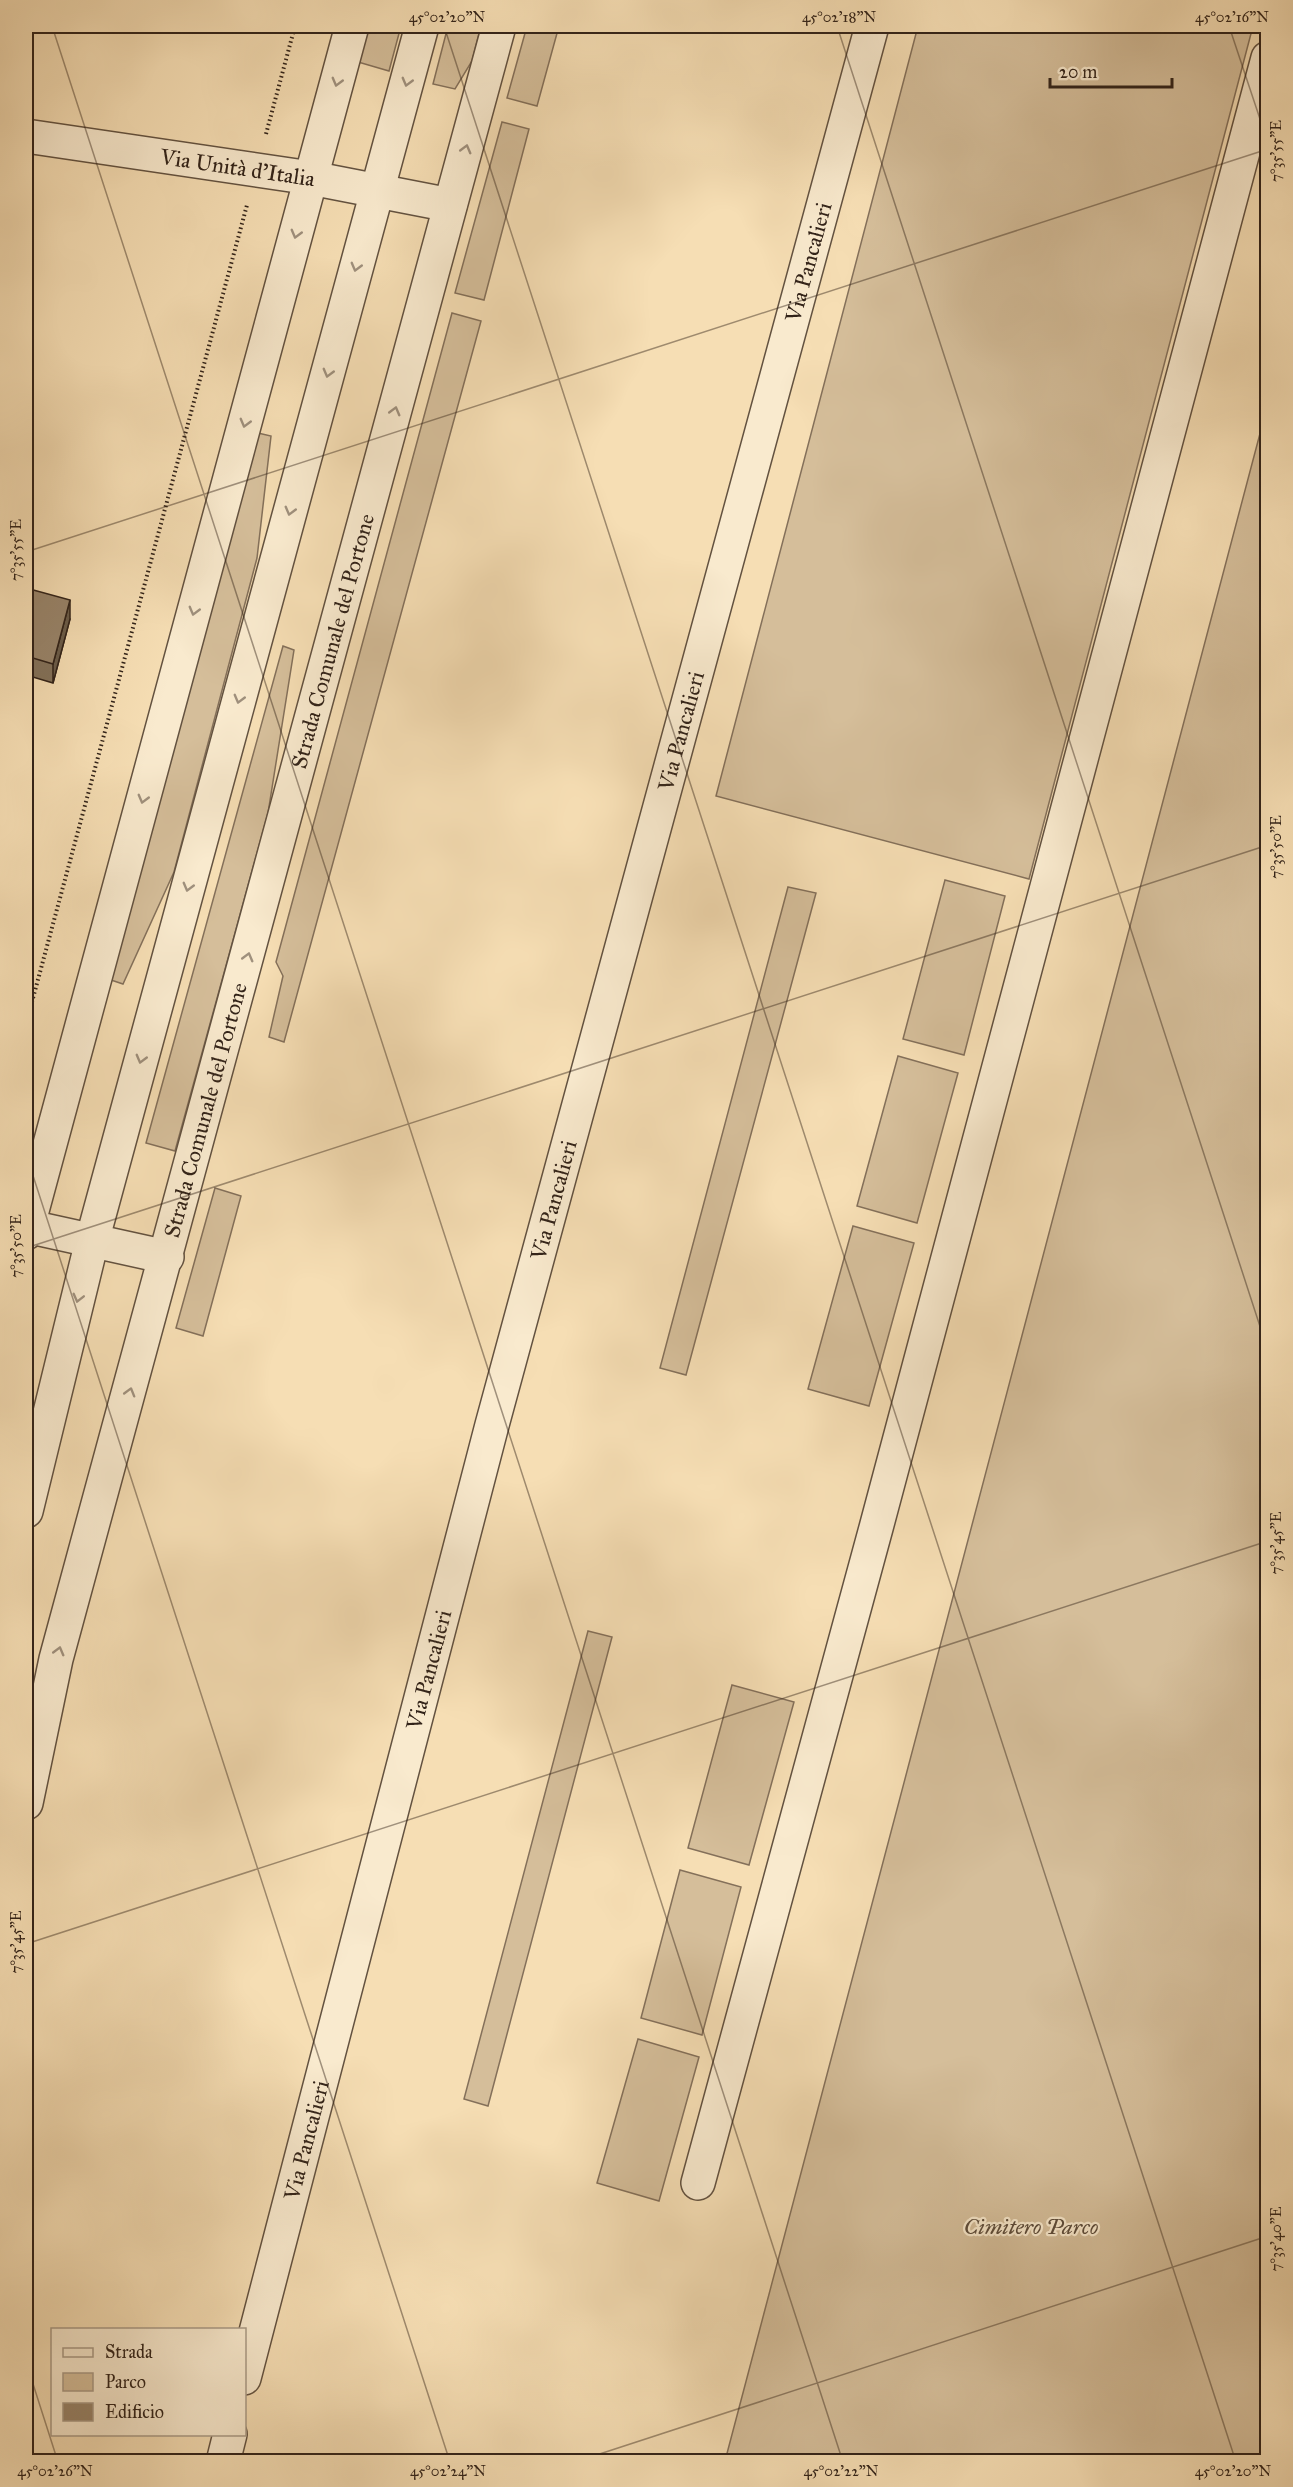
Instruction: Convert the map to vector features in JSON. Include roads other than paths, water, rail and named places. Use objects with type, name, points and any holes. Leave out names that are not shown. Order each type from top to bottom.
[{"type":"street","name":"Strada Comunale del Portone","points":[[167,1257],[26,1229],[352,26]]},
{"type":"street","points":[[26,1511],[92,1241],[422,26]]},
{"type":"street","name":"Strada Comunale del Portone","points":[[26,1803],[56,1659],[500,26]]},
{"type":"street","name":"Via Pancalieri","points":[[246,2370],[495,1413],[872,26]]},
{"type":"street","points":[[698,2183],[886,1493],[1268,58]]},
{"type":"street","name":"Via Unità d'Italia","points":[[26,136],[311,178],[450,205]]},
{"type":"street","points":[[223,2462],[230,2436]]},
{"type":"park label","name":"Cimitero Parco","points":[[1031,2226]]}]
